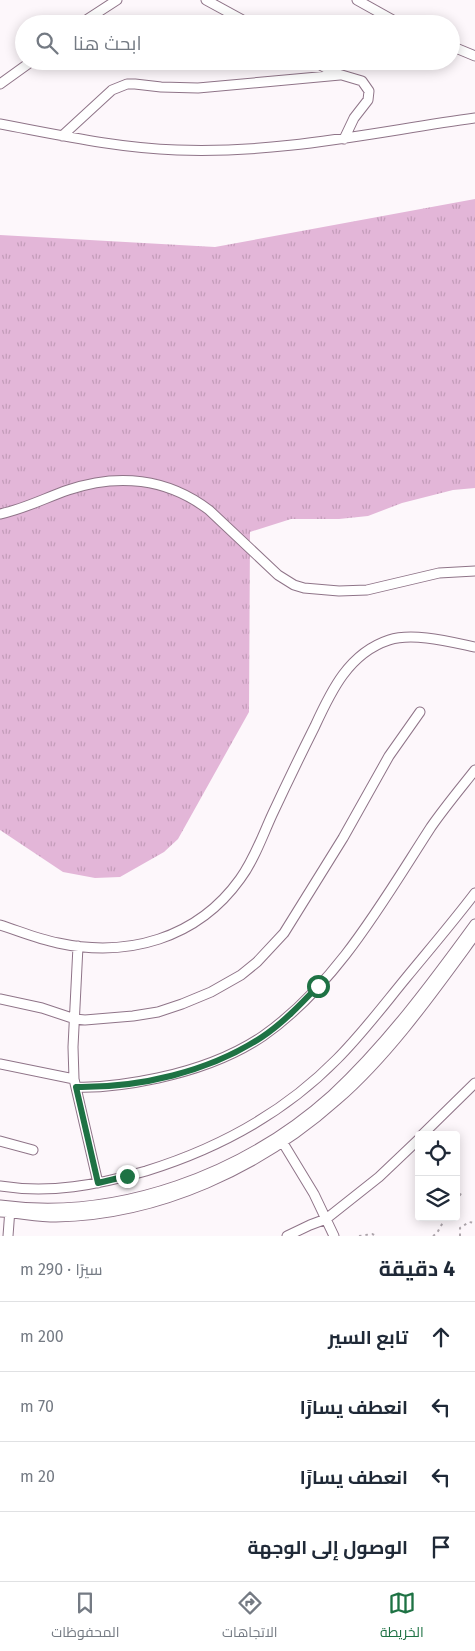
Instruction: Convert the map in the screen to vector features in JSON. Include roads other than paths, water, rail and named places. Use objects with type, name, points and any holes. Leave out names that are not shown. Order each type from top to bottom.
[{"type":"street","points":[[94,15],[118,0]]},
{"type":"street","points":[[206,0],[234,15]]},
{"type":"street","points":[[357,0],[384,15]]},
{"type":"street","points":[[460,50],[475,56]]},
{"type":"street","points":[[0,84],[19,70]]},
{"type":"street","points":[[330,70],[340,75],[362,81],[369,91],[368,100],[354,118],[344,139]]},
{"type":"street","points":[[62,136],[112,90],[127,84],[198,88],[340,75]]},
{"type":"street","points":[[0,124],[141,148],[202,151],[280,148],[475,118]]},
{"type":"street","points":[[0,514],[88,485],[119,480],[146,482],[173,489],[198,502],[209,510],[278,575],[294,585],[304,588],[339,591],[366,590],[440,573],[475,571]]},
{"type":"street","points":[[0,925],[42,939],[78,946],[115,948],[151,942],[189,926],[220,902],[248,866],[324,705],[348,668],[366,652],[383,642],[404,637],[475,647]]},
{"type":"street","points":[[0,999],[85,1020],[133,1016],[166,1010],[224,985],[256,962],[284,933],[344,838],[389,756],[420,712]]},
{"type":"street","points":[[0,1064],[75,1083],[123,1085],[178,1074],[205,1065],[246,1046],[276,1026],[318,986],[361,935],[432,827],[475,770]]},
{"type":"street","points":[[0,1186],[51,1190],[98,1183],[156,1167],[199,1151],[252,1126],[288,1102],[321,1075],[351,1044],[475,893]]},
{"type":"street","points":[[280,1138],[331,1096],[362,1065],[397,1024],[475,924]]},
{"type":"street","points":[[0,1205],[6,1210],[55,1217],[106,1212],[158,1201],[229,1172],[337,1101],[368,1070],[429,996],[475,935]]},
{"type":"street","points":[[78,946],[73,1047],[75,1083],[98,1183]]},
{"type":"street","points":[[426,1131],[475,1084]]},
{"type":"street","points":[[280,1138],[314,1194],[334,1236]]},
{"type":"street","points":[[0,1141],[33,1150]]},
{"type":"street","points":[[287,1236],[310,1224],[326,1219],[379,1177],[415,1143]]},
{"type":"street","points":[[6,1210],[8,1236]]}]
